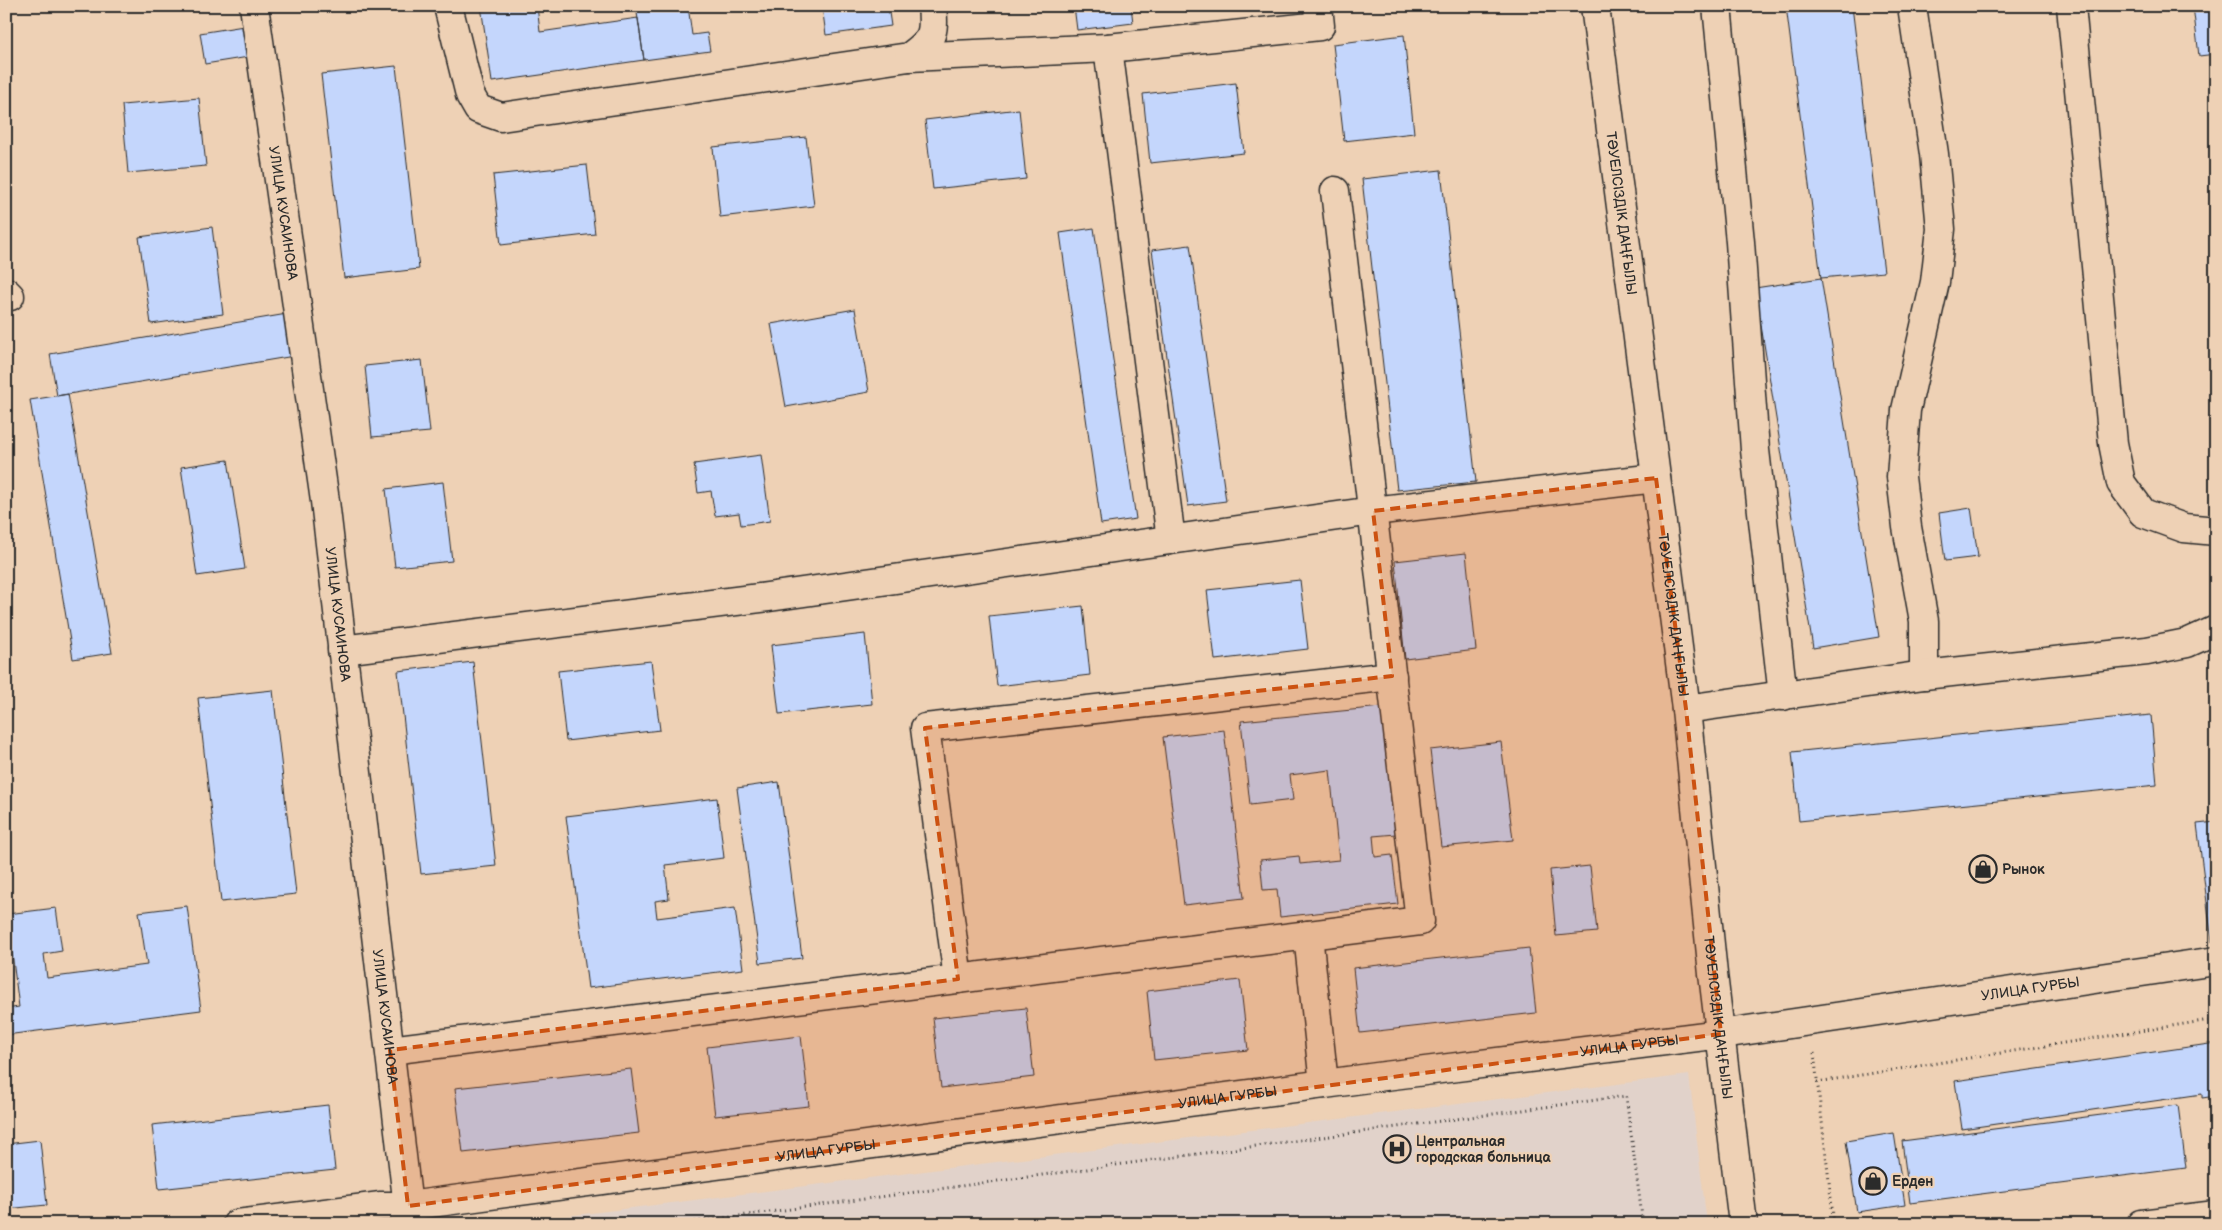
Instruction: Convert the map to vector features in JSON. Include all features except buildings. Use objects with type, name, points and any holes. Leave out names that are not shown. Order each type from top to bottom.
[{"type":"street","name":"УЛИЦА КУСАИНОВА","points":[[254,6],[325,501],[409,1215]]},
{"type":"street","points":[[448,6],[470,95],[478,109],[501,117],[909,57],[1108,48],[1320,26],[1318,6]]},
{"type":"street","points":[[909,57],[928,43],[934,24],[932,6]]},
{"type":"street","name":"ТӘУЕЛСІЗДІК ДАҢҒЫЛЫ","points":[[1595,6],[1686,709],[1743,1224]]},
{"type":"street","points":[[1717,6],[1740,242],[1755,450],[1783,696]]},
{"type":"street","points":[[1912,6],[1934,154],[1941,229],[1935,282],[1906,410],[1901,477],[1907,527],[1924,621],[1924,675]]},
{"type":"street","points":[[2071,6],[2113,443],[2121,483],[2143,513],[2184,528],[2216,531]]},
{"type":"street","points":[[1108,48],[1171,540]]},
{"type":"street","points":[[390,1050],[1420,921],[1336,191]]},
{"type":"street","points":[[342,650],[768,597],[1373,511],[1656,478]]},
{"type":"street","points":[[1686,709],[1924,675],[2147,651],[2187,643],[2216,630]]},
{"type":"street","points":[[958,979],[925,728],[1392,676]]},
{"type":"street","points":[[1308,935],[1324,1084]]},
{"type":"street","name":"УЛИЦА ГУРБЫ","points":[[237,1224],[381,1206],[409,1215],[1324,1084],[1721,1034],[2216,962]]},
{"type":"street","points":[[2141,1224],[2216,1214]]},
{"type":"path","points":[[1817,1082],[2216,1019]]},
{"type":"path","points":[[1810,1021],[1834,1224]]},
{"type":"path","points":[[680,1224],[1626,1096],[1643,1224]]},
{"type":"highlighted area","points":[[1656,478],[1686,709],[1721,1034],[408,1206],[390,1050],[958,979],[925,728],[1392,676],[1373,511]]},
{"type":"shaded area","name":"Центральная городская больница","points":[[1689,1075],[1707,1224],[504,1224]]},
{"type":"place","name":"Рынок","points":[[1983,869]]},
{"type":"place","name":"Центральная городская больница","points":[[1397,1149]]},
{"type":"place","name":"Ерден","points":[[1873,1181]]}]
